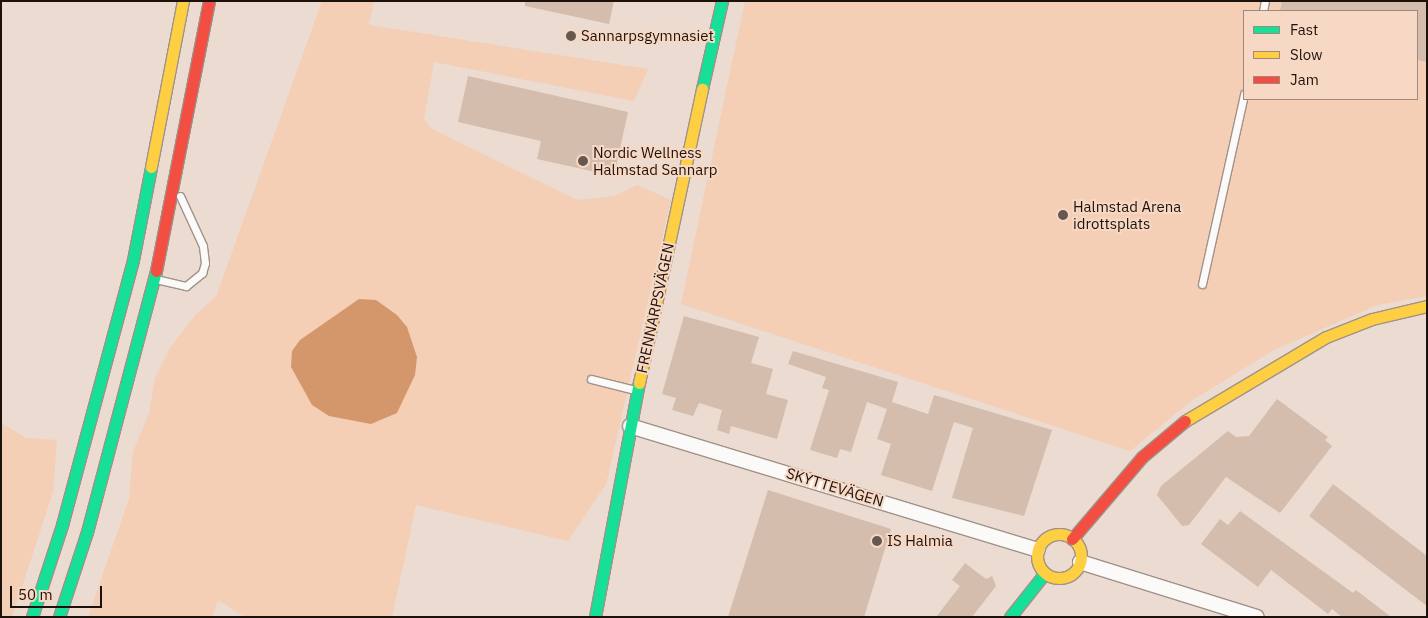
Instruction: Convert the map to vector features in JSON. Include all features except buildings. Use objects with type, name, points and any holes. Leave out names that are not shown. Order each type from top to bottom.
[{"type":"main road","points":[[32,617],[62,525],[137,263],[183,1]]},
{"type":"main road","points":[[59,617],[87,532],[175,187],[209,1]]},
{"type":"main road","name":"FRENNARPSVÄGEN","points":[[595,617],[630,426],[722,1]]},
{"type":"main road","points":[[1072,538],[1142,457],[1193,415],[1326,337],[1372,319],[1427,306]]},
{"type":"main road","points":[[1051,536],[1072,538],[1080,551],[1080,562],[1064,578],[1045,573],[1038,562],[1038,550],[1051,536]]},
{"type":"main road","points":[[1010,617],[1045,573]]},
{"type":"street","name":"SKYTTEVÄGEN","points":[[630,426],[1038,550]]},
{"type":"street","points":[[1080,562],[1254,616]]},
{"type":"lane","points":[[1202,284],[1243,99]]},
{"type":"lane","points":[[152,275],[174,286],[186,286],[202,273],[205,263],[203,246],[175,187]]},
{"type":"lane","points":[[591,379],[638,390]]},
{"type":"shaded area","points":[[322,1],[374,1],[369,25],[648,69],[634,101],[434,62],[424,119],[430,128],[577,200],[615,196],[637,185],[671,200],[606,484],[568,541],[416,505],[392,617],[245,617],[218,600],[212,617],[88,617],[129,499],[133,452],[149,413],[155,378],[170,348],[196,314],[216,297]]},
{"type":"shaded area","name":"Halmstad Arena idrottsplats","points":[[745,1],[1427,1],[1427,296],[1377,305],[1274,350],[1191,401],[1130,451],[681,304]]},
{"type":"shaded area","points":[[359,299],[376,300],[397,315],[407,327],[417,357],[415,375],[397,413],[371,424],[329,416],[312,405],[291,367],[292,351],[300,340]]},
{"type":"shaded area","points":[[1,423],[26,438],[57,440],[53,492],[12,617],[1,617]]},
{"type":"traffic: fast","points":[[702,89],[722,1]]},
{"type":"traffic: fast","points":[[32,617],[62,525],[133,260],[151,167]]},
{"type":"traffic: fast","points":[[59,617],[87,532],[156,271]]},
{"type":"traffic: fast","points":[[595,617],[639,383]]},
{"type":"traffic: fast","points":[[1010,617],[1045,573]]},
{"type":"traffic: slow","points":[[151,167],[183,1]]},
{"type":"traffic: slow","points":[[639,383],[702,89]]},
{"type":"traffic: slow","points":[[1185,421],[1326,337],[1372,319],[1427,306]]},
{"type":"traffic: slow","points":[[1059,534],[1071,538],[1077,544],[1081,556],[1077,568],[1071,574],[1059,578],[1047,574],[1041,568],[1037,556],[1041,544],[1047,538],[1059,534]]},
{"type":"traffic: jam","points":[[156,271],[209,1]]},
{"type":"traffic: jam","points":[[1072,539],[1142,457],[1185,421]]},
{"type":"place","name":"Sannarpsgymnasiet","points":[[571,36]]},
{"type":"place","name":"Nordic Wellness Halmstad Sannarp","points":[[583,161]]},
{"type":"place","name":"Halmstad Arena idrottsplats","points":[[1063,215]]},
{"type":"place","name":"IS Halmia","points":[[877,541]]}]
